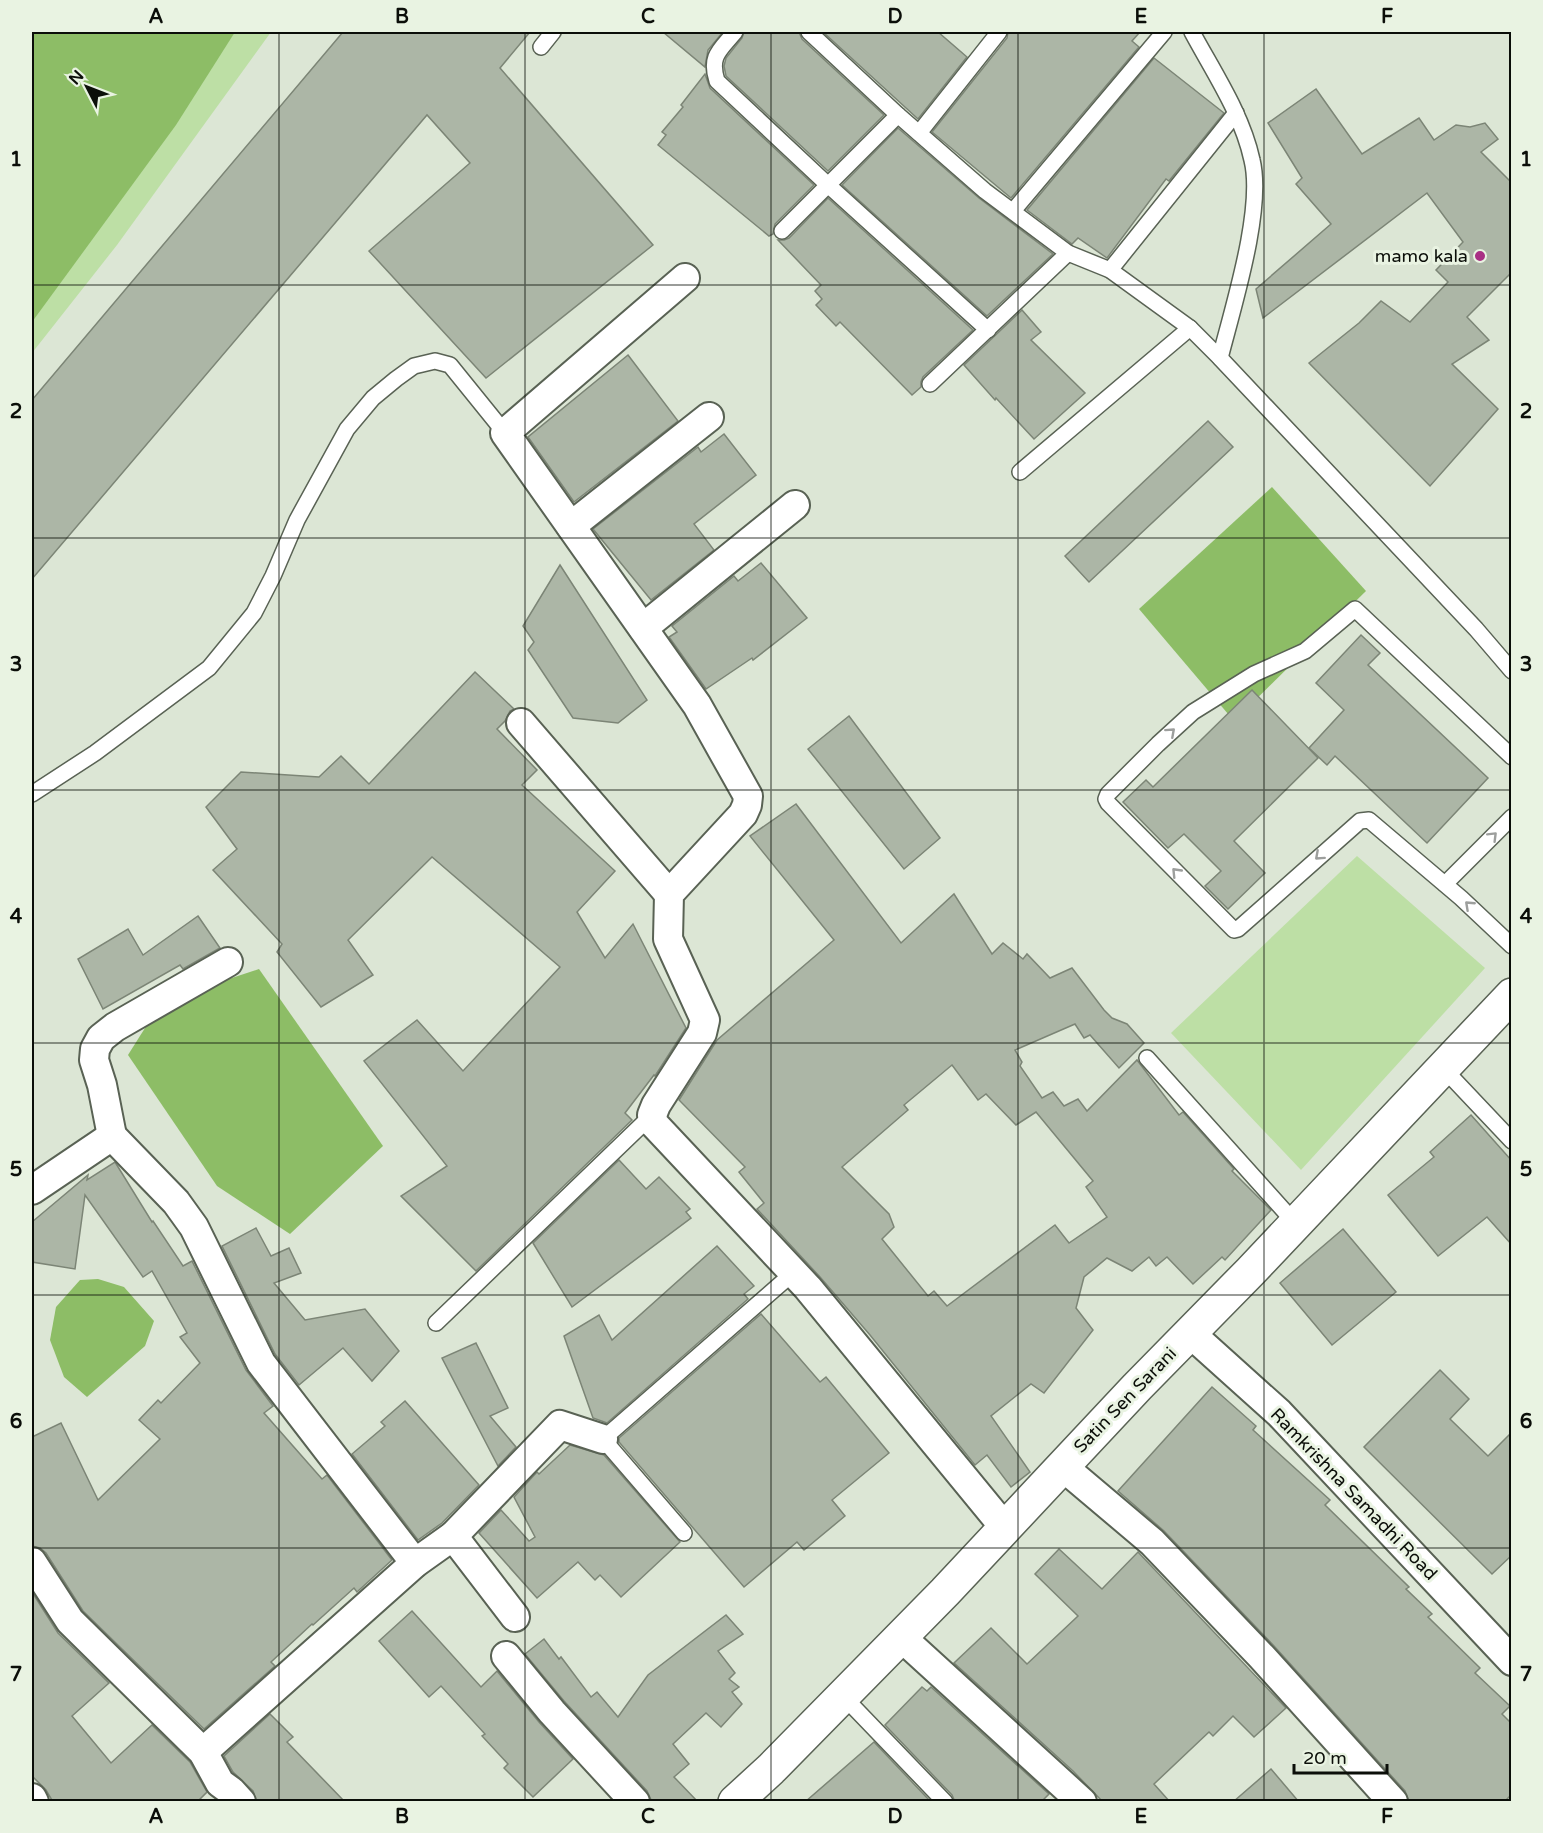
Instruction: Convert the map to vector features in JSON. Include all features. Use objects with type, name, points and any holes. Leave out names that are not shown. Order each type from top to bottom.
[{"type":"main road","name":"Satin Sen Sarani","points":[[735,1802],[843,1696],[1005,1528],[1512,994]]},
{"type":"street","points":[[685,278],[505,433],[697,705],[747,796],[747,805],[743,814],[669,894],[668,939],[705,1020],[702,1033],[656,1105],[652,1115],[654,1124],[808,1288],[1005,1528]]},
{"type":"street","points":[[571,526],[709,417]]},
{"type":"street","points":[[643,628],[795,505]]},
{"type":"street","points":[[521,723],[669,894]]},
{"type":"street","points":[[228,962],[115,1027],[101,1038],[95,1048],[94,1060],[102,1085],[112,1136],[176,1202],[194,1227],[261,1363],[415,1563]]},
{"type":"street","points":[[32,1190],[112,1136]]},
{"type":"street","name":"Ramkrishna Samadhi Road","points":[[1190,1333],[1279,1413],[1512,1661]]},
{"type":"street","points":[[202,1752],[415,1563],[453,1536],[560,1425],[603,1439]]},
{"type":"street","points":[[1062,1466],[1152,1542],[1262,1657],[1393,1802]]},
{"type":"street","points":[[453,1536],[515,1617]]},
{"type":"street","points":[[32,1562],[70,1621],[202,1752],[230,1798]]},
{"type":"street","points":[[901,1636],[1082,1802]]},
{"type":"street","points":[[506,1656],[552,1712],[634,1802]]},
{"type":"lane","points":[[541,47],[553,32]]},
{"type":"lane","points":[[735,32],[715,57],[714,69],[717,81],[987,330]]},
{"type":"lane","points":[[809,32],[898,115],[985,191],[1068,253],[1110,270],[1190,328],[1476,629],[1512,671]]},
{"type":"lane","points":[[919,133],[999,32]]},
{"type":"lane","points":[[1013,211],[1164,32]]},
{"type":"lane","points":[[1192,32],[1236,113],[1253,162],[1255,194],[1244,258],[1220,358]]},
{"type":"lane","points":[[1110,270],[1236,113]]},
{"type":"lane","points":[[782,231],[898,115]]},
{"type":"lane","points":[[930,384],[1068,253]]},
{"type":"lane","points":[[1020,472],[1190,328]]},
{"type":"lane","points":[[32,794],[95,753],[209,668],[254,613],[297,520],[347,429],[373,398],[396,379],[414,366],[435,361],[450,364],[505,433]]},
{"type":"lane","points":[[1512,757],[1355,609],[1305,651],[1254,674],[1193,712],[1158,744],[1108,794],[1106,799],[1234,930],[1238,929],[1359,821],[1365,819],[1445,884],[1512,945]]},
{"type":"lane","points":[[1445,884],[1512,817]]},
{"type":"lane","points":[[1147,1058],[1296,1224]]},
{"type":"lane","points":[[1442,1067],[1512,1141]]},
{"type":"lane","points":[[436,1323],[652,1115]]},
{"type":"lane","points":[[684,1533],[603,1439],[793,1273]]},
{"type":"lane","points":[[843,1696],[945,1802]]},
{"type":"shaded area","points":[[32,32],[271,32],[117,245],[32,353]]},
{"type":"shaded area","points":[[32,32],[235,32],[176,125],[32,322]]},
{"type":"shaded area","points":[[1272,487],[1366,591],[1234,721],[1139,609]]},
{"type":"shaded area","points":[[1357,856],[1485,968],[1301,1170],[1171,1033]]},
{"type":"shaded area","points":[[259,969],[383,1146],[290,1234],[217,1186],[128,1055],[162,1001]]},
{"type":"shaded area","points":[[98,1279],[124,1287],[154,1321],[145,1346],[87,1397],[64,1377],[50,1340],[56,1307],[80,1280]]},
{"type":"building","points":[[343,32],[530,32],[500,68],[653,245],[486,378],[369,251],[470,163],[427,115],[32,579],[32,400]]},
{"type":"building","points":[[663,32],[723,32],[708,50],[705,67]]},
{"type":"building","points":[[744,32],[799,32],[802,39],[884,115],[828,171],[726,76],[724,66],[726,58]]},
{"type":"building","points":[[823,32],[938,32],[967,57],[918,119]]},
{"type":"building","points":[[1008,32],[1140,32],[1132,41],[1139,47],[1011,198],[932,132],[1007,38]]},
{"type":"building","points":[[1154,58],[1224,113],[1169,181],[1166,179],[1107,258],[1078,238],[1072,244],[1027,210]]},
{"type":"building","points":[[705,74],[710,88],[814,185],[775,224],[773,234],[769,236],[658,145],[666,135],[662,132],[683,107],[681,105]]},
{"type":"building","points":[[1316,89],[1362,154],[1419,118],[1434,140],[1456,125],[1470,127],[1485,123],[1498,139],[1481,152],[1512,183],[1512,272],[1467,317],[1489,340],[1452,364],[1498,409],[1430,486],[1309,363],[1359,323],[1381,301],[1410,322],[1448,282],[1436,270],[1463,242],[1427,193],[1263,318],[1256,289],[1331,224],[1296,184],[1302,178],[1268,123]]},
{"type":"building","points":[[898,128],[979,198],[1053,254],[987,316],[842,185]]},
{"type":"building","points":[[828,198],[973,330],[923,377],[921,387],[912,395],[840,322],[836,326],[816,305],[822,299],[815,291],[821,285],[778,240],[789,238]]},
{"type":"building","points":[[1022,310],[1041,332],[1031,340],[1085,393],[1034,439],[964,365]]},
{"type":"building","points":[[628,355],[678,421],[574,502],[528,437]]},
{"type":"building","points":[[1208,421],[1233,447],[1089,582],[1065,556]]},
{"type":"building","points":[[724,434],[756,475],[694,524],[714,550],[651,600],[593,529],[698,447],[701,452]]},
{"type":"building","points":[[761,563],[807,618],[753,660],[752,658],[706,689],[669,637],[677,632],[672,626],[734,576],[738,581]]},
{"type":"building","points":[[560,565],[647,700],[618,723],[573,718],[528,650],[534,642],[523,626]]},
{"type":"building","points":[[1361,635],[1380,653],[1368,665],[1488,778],[1427,843],[1335,756],[1327,765],[1309,748],[1344,710],[1316,683]]},
{"type":"building","points":[[475,672],[514,709],[497,729],[537,770],[522,785],[615,871],[577,912],[605,958],[633,924],[686,1028],[655,1076],[625,1113],[632,1120],[476,1271],[401,1196],[447,1166],[364,1061],[417,1020],[463,1071],[560,967],[432,857],[348,940],[373,975],[321,1007],[277,952],[282,944],[213,870],[237,849],[206,807],[241,772],[319,777],[341,756],[369,784]]},
{"type":"building","points":[[1252,690],[1318,758],[1234,841],[1265,873],[1228,909],[1205,886],[1221,871],[1184,834],[1168,848],[1123,802],[1146,780],[1153,787]]},
{"type":"building","points":[[849,716],[940,838],[904,869],[808,749]]},
{"type":"building","points":[[796,804],[901,943],[954,894],[992,954],[1003,943],[1023,959],[1027,954],[1050,978],[1072,968],[1104,1010],[1112,1018],[1127,1024],[1144,1043],[1119,1068],[1090,1035],[1084,1038],[1075,1024],[1015,1050],[1022,1062],[1020,1066],[1042,1098],[1053,1092],[1064,1106],[1078,1099],[1087,1111],[1137,1060],[1179,1115],[1183,1112],[1234,1169],[1232,1171],[1271,1210],[1225,1260],[1222,1257],[1193,1284],[1167,1257],[1156,1266],[1149,1257],[1132,1271],[1107,1258],[1084,1277],[1076,1308],[1093,1330],[1044,1393],[1031,1384],[991,1416],[1030,1472],[1011,1487],[987,1455],[975,1465],[870,1335],[757,1209],[764,1203],[739,1172],[745,1167],[679,1100],[717,1040],[834,940],[750,836]],"holes":[[[952,1065],[978,1100],[986,1094],[1016,1125],[1036,1112],[1093,1181],[1086,1187],[1107,1217],[1069,1243],[1055,1225],[947,1306],[934,1291],[928,1296],[882,1239],[894,1227],[889,1214],[842,1167],[908,1110],[904,1105]]]},
{"type":"building","points":[[198,916],[220,948],[183,969],[180,965],[103,1009],[78,959],[128,929],[143,955]]},
{"type":"building","points":[[1471,1115],[1512,1161],[1512,1245],[1487,1217],[1438,1256],[1388,1195],[1434,1157],[1430,1152]]},
{"type":"building","points":[[619,1160],[646,1189],[659,1177],[690,1209],[686,1212],[691,1218],[572,1307],[533,1243]]},
{"type":"building","points":[[115,1162],[152,1222],[183,1266],[192,1261],[246,1370],[273,1406],[264,1413],[322,1479],[327,1475],[392,1560],[357,1592],[354,1588],[312,1624],[271,1662],[275,1666],[204,1729],[83,1611],[46,1553],[32,1546],[32,1437],[61,1423],[98,1500],[160,1439],[139,1420],[158,1400],[161,1403],[200,1363],[180,1337],[187,1333],[152,1271],[143,1277],[85,1195],[75,1269],[32,1262],[32,1222],[88,1175],[87,1180]]},
{"type":"building","points":[[256,1228],[271,1256],[289,1248],[301,1273],[274,1283],[305,1320],[365,1309],[399,1351],[372,1381],[343,1348],[299,1385],[275,1354],[222,1246]]},
{"type":"building","points":[[1343,1229],[1396,1292],[1332,1345],[1280,1283]]},
{"type":"building","points":[[717,1246],[754,1286],[744,1294],[748,1299],[607,1423],[593,1418],[564,1336],[599,1315],[612,1340]]},
{"type":"building","points":[[761,1314],[820,1382],[826,1377],[889,1453],[832,1500],[845,1516],[804,1550],[797,1542],[744,1587],[619,1442],[619,1438]]},
{"type":"building","points":[[476,1343],[508,1408],[490,1416],[516,1447],[498,1466],[442,1358]]},
{"type":"building","points":[[1440,1370],[1469,1399],[1450,1419],[1488,1456],[1512,1432],[1512,1555],[1492,1574],[1364,1447]]},
{"type":"building","points":[[1212,1387],[1256,1426],[1253,1430],[1330,1500],[1325,1505],[1409,1587],[1406,1589],[1432,1614],[1428,1617],[1480,1668],[1475,1673],[1510,1706],[1502,1714],[1512,1724],[1512,1794],[1504,1802],[1409,1802],[1405,1791],[1274,1646],[1164,1531],[1118,1491]]},
{"type":"building","points":[[405,1401],[479,1485],[442,1523],[418,1540],[352,1454],[385,1426],[381,1422]]},
{"type":"building","points":[[570,1445],[604,1455],[680,1542],[621,1597],[600,1575],[595,1580],[578,1562],[537,1598],[479,1533],[501,1510],[529,1541],[535,1537],[514,1497],[537,1472],[539,1474]]},
{"type":"building","points":[[1059,1549],[1102,1589],[1138,1552],[1286,1708],[1254,1737],[1233,1716],[1213,1736],[1209,1732],[1154,1784],[1170,1802],[1103,1802],[1073,1771],[954,1663],[991,1628],[1027,1664],[1078,1616],[1035,1574]]},
{"type":"building","points":[[32,1592],[58,1633],[109,1683],[72,1716],[111,1763],[152,1725],[190,1762],[207,1792],[197,1802],[53,1802],[46,1790],[32,1776]]},
{"type":"building","points":[[412,1611],[481,1687],[497,1671],[573,1759],[533,1797],[504,1768],[508,1764],[482,1736],[485,1734],[441,1686],[429,1697],[379,1641]]},
{"type":"building","points":[[726,1615],[743,1634],[718,1651],[735,1673],[729,1679],[739,1687],[732,1692],[742,1704],[721,1727],[706,1713],[673,1744],[689,1764],[674,1777],[698,1802],[652,1802],[647,1791],[564,1701],[525,1654],[544,1639],[559,1659],[561,1657],[591,1697],[597,1692],[618,1717],[648,1675]]},
{"type":"building","points":[[922,1687],[927,1691],[931,1687],[1049,1794],[1041,1802],[955,1802],[952,1795],[885,1725]]},
{"type":"building","points":[[270,1714],[293,1737],[287,1742],[345,1802],[257,1802],[253,1791],[233,1772],[224,1756]]},
{"type":"building","points":[[874,1742],[931,1802],[805,1802]]},
{"type":"building","points":[[1271,1769],[1299,1802],[1233,1802]]},
{"type":"place","name":"mamo kala","points":[[1480,256]]}]
